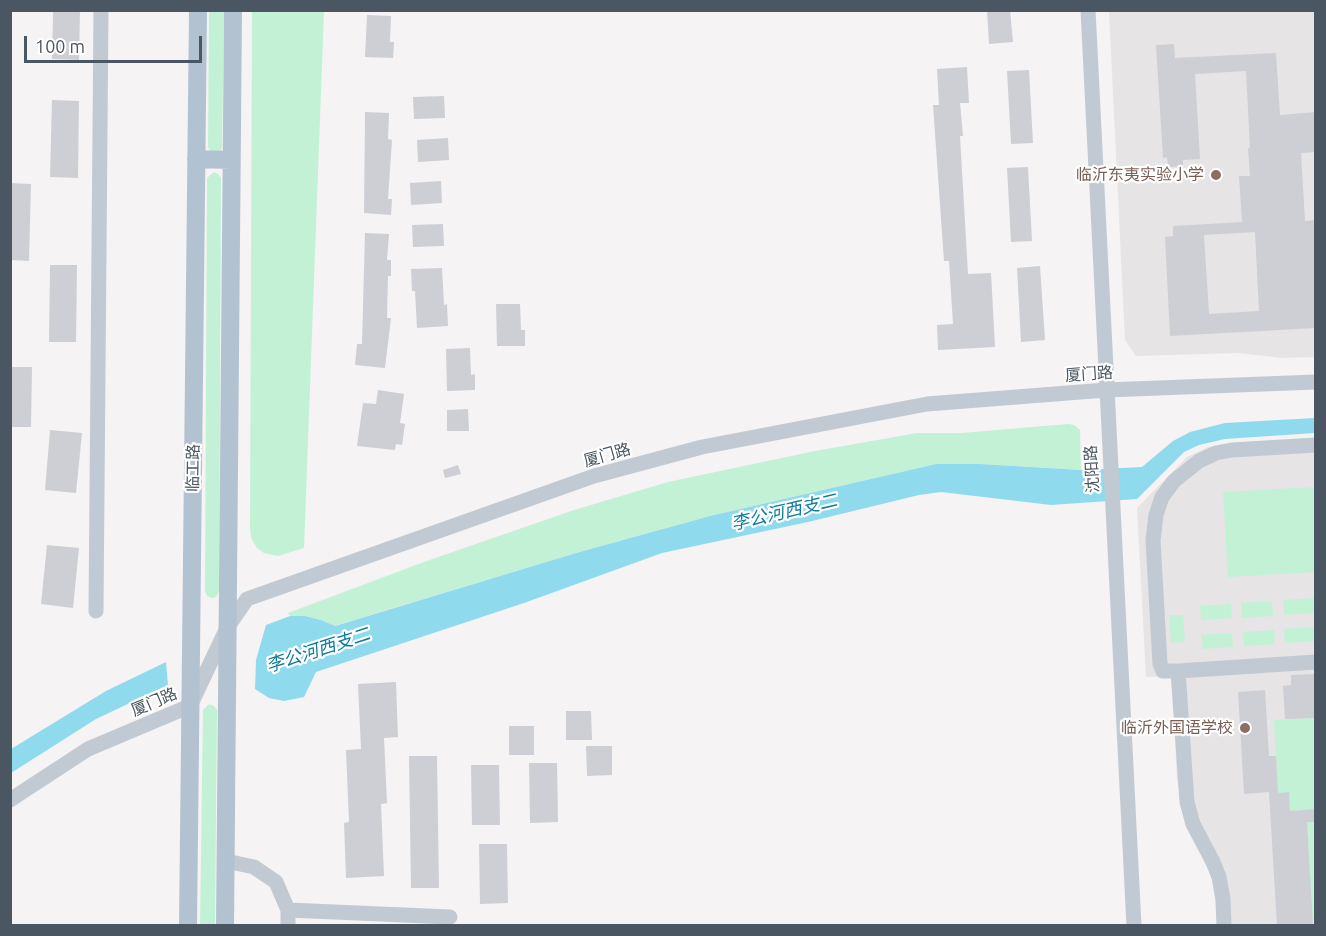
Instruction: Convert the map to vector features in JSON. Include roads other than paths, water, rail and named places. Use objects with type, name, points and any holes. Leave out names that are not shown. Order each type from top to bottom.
[{"type":"main road","name":"临工路","points":[[188,926],[198,10]]},
{"type":"main road","points":[[225,926],[233,10]]},
{"type":"main road","points":[[196,159],[231,159]]},
{"type":"street","points":[[96,611],[102,10]]},
{"type":"street","name":"沈阳路","points":[[1088,10],[1134,926]]},
{"type":"street","name":"厦门路","points":[[10,800],[88,749],[190,706],[227,628],[247,599],[605,473],[702,447],[927,404],[1107,390],[1316,382]]},
{"type":"street","points":[[1316,445],[1232,450],[1199,460],[1186,469],[1162,497],[1156,515],[1153,540],[1160,664],[1163,670],[1316,662]]},
{"type":"street","points":[[1178,670],[1187,802],[1193,824],[1219,877],[1224,926]]},
{"type":"street","points":[[226,861],[254,867],[276,882],[288,918],[450,917]]},
{"type":"water","name":"李公河西支二","points":[[1315,418],[1315,433],[1225,439],[1199,445],[1184,452],[1137,499],[1051,505],[941,492],[919,495],[808,522],[662,553],[524,603],[316,672],[304,697],[284,701],[269,698],[255,689],[256,660],[266,625],[290,616],[305,616],[335,626],[576,553],[710,516],[936,464],[980,464],[1081,470],[1142,467],[1173,441],[1190,432],[1225,423]]},
{"type":"water","points":[[166,662],[168,685],[96,719],[11,773],[11,749],[106,691]]},
{"type":"place","name":"临沂东夷实验小学","points":[[1216,175]]},
{"type":"place","name":"临沂外国语学校","points":[[1245,728]]}]
